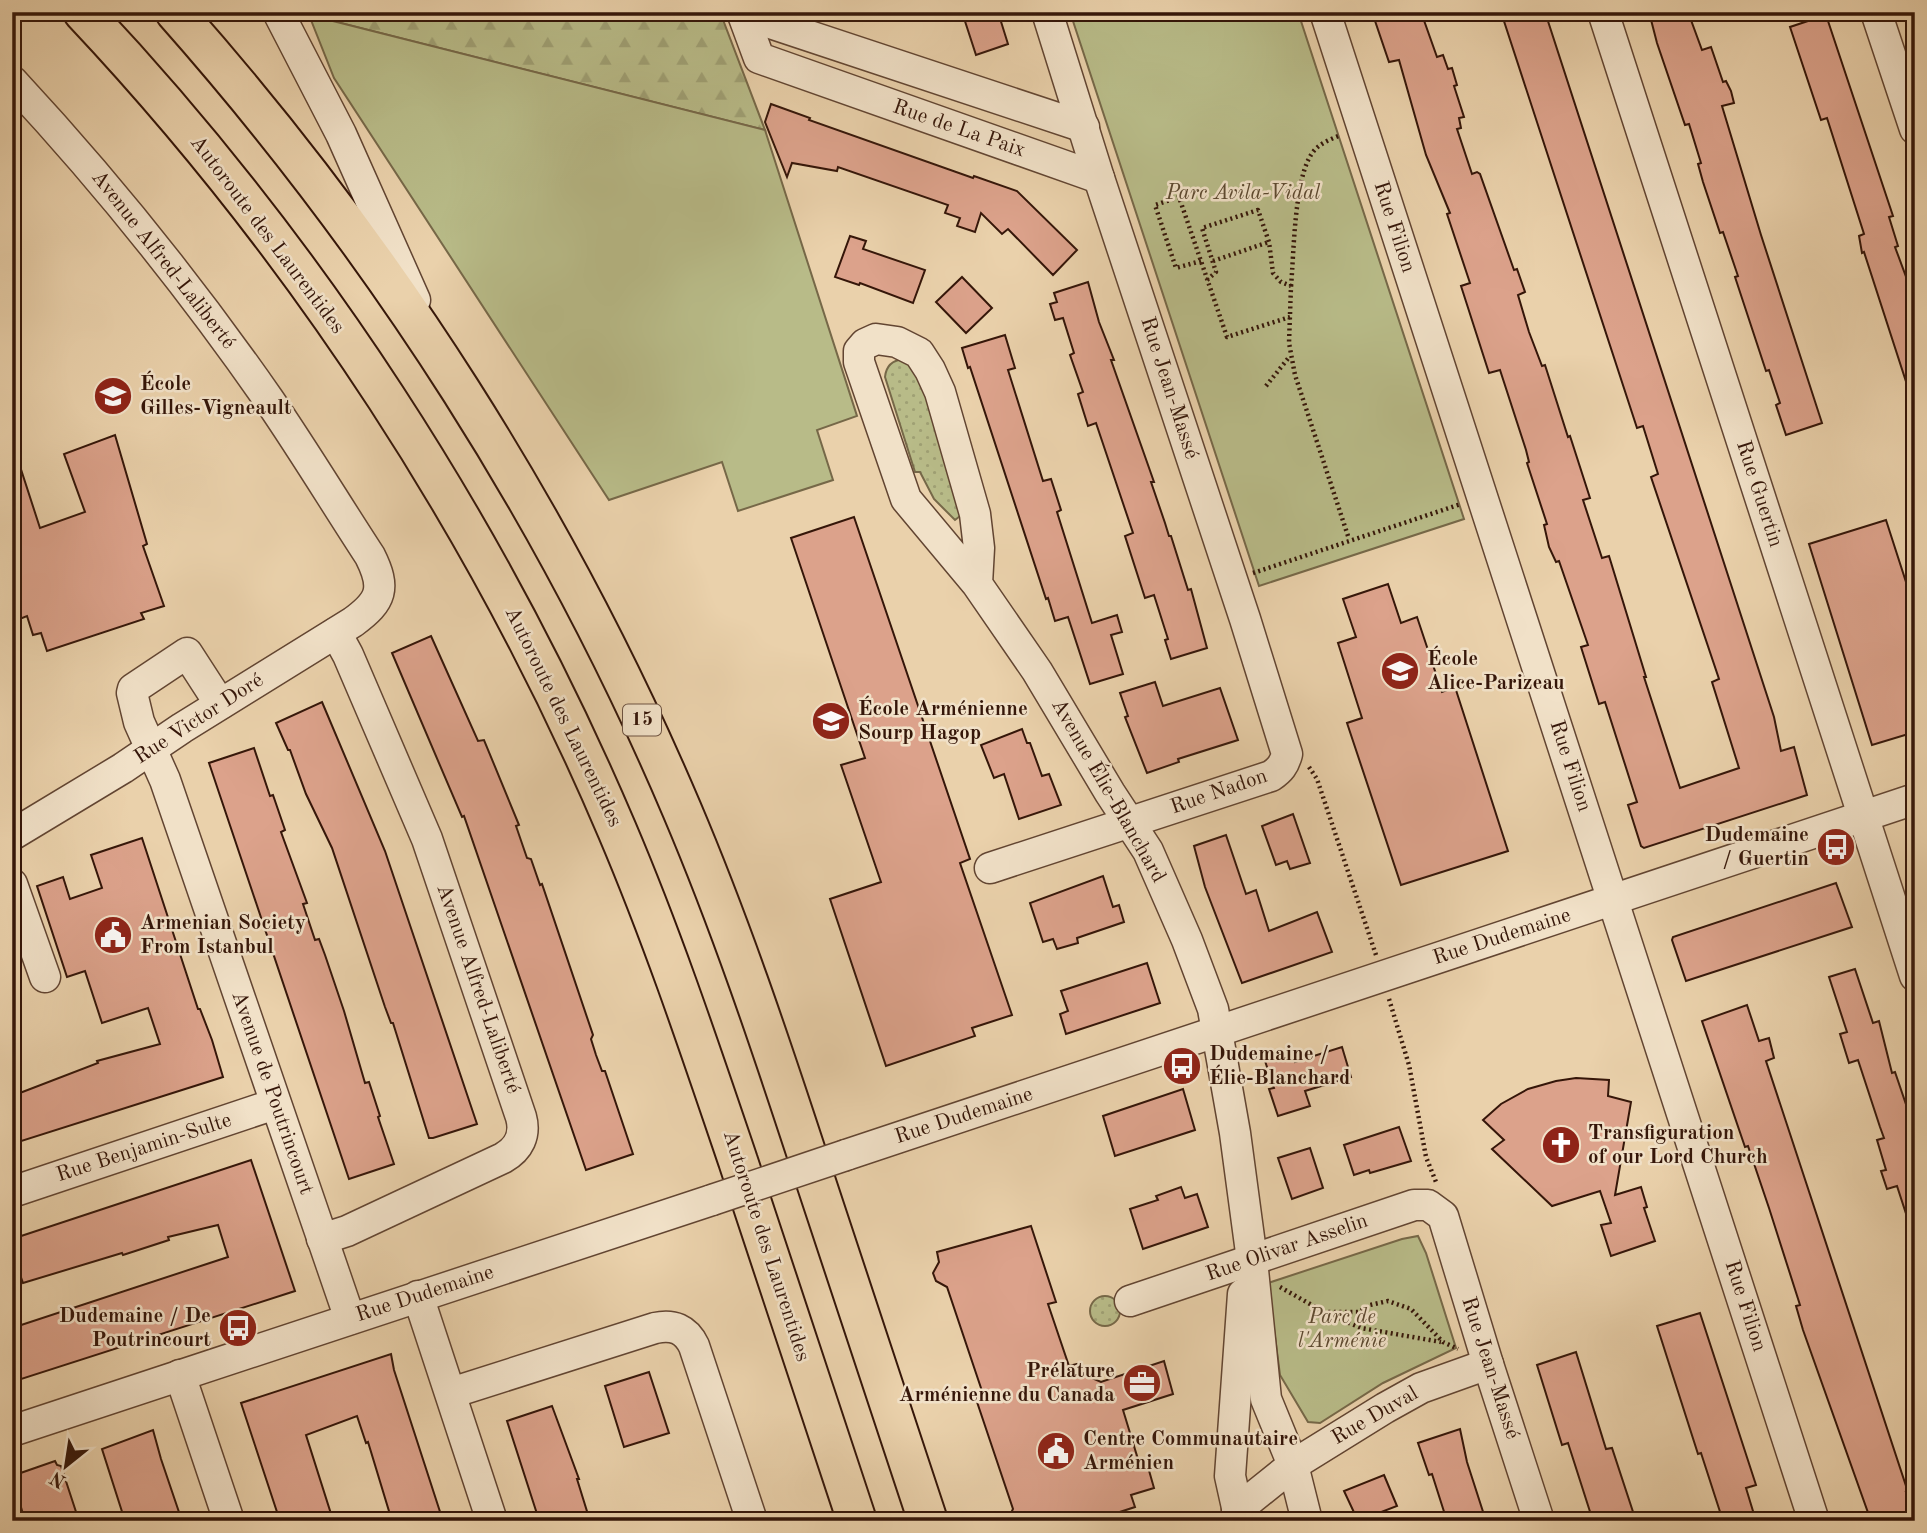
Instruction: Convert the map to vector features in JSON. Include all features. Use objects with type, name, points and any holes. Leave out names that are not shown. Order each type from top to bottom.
[{"type":"highway","name":"Autoroute des Laurentides","points":[[83,12],[210,158],[332,318],[430,466],[520,626],[592,774],[660,936],[694,1027],[857,1521]]},
{"type":"highway","name":"15","points":[[175,12],[257,108],[333,205],[441,358],[495,444],[570,576],[635,705],[683,811],[732,935],[765,1027],[928,1521]]},
{"type":"street","points":[[278,12],[341,134],[441,358]]},
{"type":"street","name":"Rue Jean-Massé","points":[[1047,12],[1287,754],[1297,765]]},
{"type":"street","name":"Rue Filion","points":[[1325,12],[1814,1521]]},
{"type":"street","name":"Rue Guertin","points":[[1603,12],[1915,976]]},
{"type":"street","points":[[1876,12],[1915,129]]},
{"type":"street","name":"Rue de La Paix","points":[[742,13],[813,26],[1084,127]]},
{"type":"street","name":"Rue de La Paix","points":[[742,13],[759,58],[1099,178]]},
{"type":"street","points":[[813,26],[819,80]]},
{"type":"street","name":"Avenue Alfred-Laliberté","points":[[12,81],[103,183],[183,283],[249,372],[370,556],[380,581],[379,595]]},
{"type":"street","name":"Avenue Élie-Blanchard","points":[[977,584],[979,548],[975,514],[940,392],[919,353],[897,342],[876,339],[865,344],[859,352],[859,362],[906,499],[977,584],[1037,671],[1148,851],[1210,1000],[1236,1133],[1266,1399],[1293,1465],[1307,1521]]},
{"type":"street","name":"Rue Victor Doré","points":[[13,834],[336,633],[366,612],[379,595]]},
{"type":"street","name":"Avenue Alfred-Laliberté","points":[[322,1239],[347,1231],[503,1158],[517,1146],[523,1129],[427,839],[336,633]]},
{"type":"street","name":"Avenue de Poutrincourt","points":[[220,704],[187,653],[133,689],[132,693],[136,713],[165,780],[350,1319]]},
{"type":"street","name":"Rue Nadon","points":[[990,868],[1271,776],[1297,765]]},
{"type":"street","name":"Rue Dudemaine","points":[[12,1431],[1915,799]]},
{"type":"street","points":[[12,884],[45,977]]},
{"type":"street","name":"Rue Benjamin-Sulte","points":[[12,1192],[275,1104]]},
{"type":"street","name":"Rue Olivar Asselin","points":[[1130,1301],[1414,1205],[1428,1205],[1443,1216]]},
{"type":"street","name":"Rue Jean-Massé","points":[[1443,1216],[1539,1521]]},
{"type":"street","name":"Avenue Élie-Blanchard","points":[[1239,1515],[1230,1476],[1241,1300],[1252,1260]]},
{"type":"street","points":[[418,1296],[492,1521]]},
{"type":"street","points":[[451,1393],[655,1328],[677,1328],[688,1336],[694,1346],[752,1521]]},
{"type":"street","name":"Rue Duval","points":[[1239,1515],[1293,1465],[1421,1388],[1488,1364]]},
{"type":"street","points":[[180,1376],[229,1521]]},
{"type":"path","points":[[1341,135],[1320,145],[1307,162],[1299,194],[1289,343],[1295,375],[1349,539]]},
{"type":"path","points":[[1201,261],[1176,268],[1155,205],[1179,197],[1201,261],[1207,280],[1227,337],[1290,317]]},
{"type":"path","points":[[1207,280],[1216,272],[1202,228],[1258,210],[1269,242],[1273,273],[1281,282],[1291,286]]},
{"type":"path","points":[[1213,261],[1269,242]]},
{"type":"path","points":[[1266,386],[1291,355]]},
{"type":"path","points":[[1252,574],[1461,503]]},
{"type":"path","points":[[1297,765],[1317,779],[1378,959]]},
{"type":"path","points":[[1387,995],[1404,1045],[1426,1157],[1436,1182]]},
{"type":"path","points":[[1279,1286],[1324,1312],[1361,1328],[1443,1342],[1459,1349]]},
{"type":"path","points":[[1324,1312],[1359,1312],[1370,1305],[1388,1301],[1411,1309],[1443,1342]]},
{"type":"green space","points":[[308,12],[720,12],[765,130],[309,15]]},
{"type":"green space","name":"Parc Avila-Vidal","points":[[1070,12],[1298,12],[1464,519],[1259,586]]},
{"type":"green space","points":[[309,15],[765,130],[857,416],[817,430],[833,480],[738,511],[722,462],[609,500],[334,78]]},
{"type":"green space","points":[[904,359],[917,368],[964,513],[955,520],[934,499],[920,472],[915,472],[885,377],[891,364]]},
{"type":"green space","name":"Parc de l'Arménie","points":[[1418,1236],[1426,1253],[1456,1348],[1383,1383],[1320,1423],[1308,1422],[1280,1375],[1268,1283]]},
{"type":"green space","points":[[1105,1296],[1111,1297],[1119,1305],[1119,1317],[1111,1325],[1105,1326],[1099,1325],[1091,1317],[1090,1311],[1091,1305],[1099,1297]]},
{"type":"building","points":[[962,12],[998,12],[1008,44],[976,55]]},
{"type":"building","points":[[1372,12],[1421,12],[1437,57],[1443,55],[1448,69],[1452,68],[1457,85],[1454,86],[1464,117],[1459,118],[1461,128],[1457,129],[1472,174],[1480,174],[1514,270],[1517,269],[1525,292],[1518,295],[1529,332],[1542,366],[1545,365],[1568,437],[1570,436],[1590,498],[1583,500],[1602,558],[1609,556],[1680,788],[1739,768],[1712,682],[1719,679],[1651,477],[1658,474],[1643,426],[1637,428],[1501,12],[1545,12],[1774,717],[1781,751],[1794,747],[1807,795],[1644,848],[1641,846],[1628,805],[1637,802],[1605,702],[1599,704],[1581,647],[1588,645],[1559,561],[1556,562],[1549,547],[1544,525],[1547,524],[1527,463],[1526,450],[1500,370],[1489,373],[1461,286],[1470,283],[1447,214],[1450,213],[1426,155],[1399,60],[1389,62]]},
{"type":"building","points":[[1649,12],[1688,12],[1702,50],[1711,47],[1723,82],[1726,81],[1731,91],[1734,103],[1722,106],[1822,423],[1786,435],[1776,405],[1780,403],[1769,370],[1766,371],[1735,277],[1738,276],[1703,182],[1698,164],[1701,163],[1689,124],[1685,125]]},
{"type":"building","points":[[1826,15],[1893,216],[1889,217],[1898,246],[1895,247],[1915,301],[1915,397],[1911,397],[1864,252],[1862,253],[1859,236],[1864,234],[1827,118],[1821,120],[1790,27]]},
{"type":"building","points":[[771,104],[973,178],[974,176],[1017,191],[1077,250],[1053,275],[1008,229],[1002,234],[981,213],[975,232],[957,226],[960,218],[945,213],[948,205],[838,167],[837,171],[792,163],[787,177],[765,122]]},
{"type":"building","points":[[850,236],[866,241],[863,249],[925,270],[913,303],[860,283],[859,285],[835,277]]},
{"type":"building","points":[[962,277],[992,308],[966,333],[936,302]]},
{"type":"building","points":[[1088,282],[1099,322],[1114,360],[1111,360],[1154,482],[1151,482],[1169,536],[1188,590],[1191,589],[1207,648],[1171,659],[1165,640],[1168,639],[1154,595],[1145,598],[1125,536],[1133,533],[1096,423],[1088,426],[1078,394],[1083,392],[1070,355],[1074,353],[1063,318],[1055,320],[1050,304],[1057,302],[1054,293]]},
{"type":"building","points":[[1005,335],[1015,368],[1008,370],[1043,481],[1051,479],[1061,510],[1057,512],[1092,623],[1117,615],[1122,632],[1111,635],[1123,674],[1090,684],[1068,617],[1055,621],[1048,598],[1046,599],[962,348]]},
{"type":"building","points":[[115,435],[147,544],[143,546],[164,606],[141,613],[144,619],[47,651],[41,633],[33,635],[27,616],[12,622],[12,454],[16,454],[40,528],[85,512],[64,454]]},
{"type":"building","points":[[854,517],[970,859],[960,863],[1012,1015],[972,1028],[975,1036],[886,1066],[830,899],[881,882],[841,765],[865,758],[791,538]]},
{"type":"building","points":[[1886,520],[1915,610],[1915,732],[1872,745],[1809,544]]},
{"type":"building","points":[[1388,584],[1401,623],[1417,617],[1442,692],[1455,687],[1508,851],[1401,885],[1347,723],[1362,718],[1338,643],[1356,637],[1343,599]]},
{"type":"building","points":[[431,636],[478,741],[484,740],[519,825],[516,826],[527,858],[531,859],[540,885],[542,884],[593,1035],[591,1039],[596,1055],[602,1071],[605,1071],[633,1154],[586,1170],[464,816],[462,817],[392,653]]},
{"type":"building","points":[[1155,682],[1163,706],[1220,688],[1238,740],[1178,759],[1179,762],[1147,773],[1125,717],[1128,716],[1120,693]]},
{"type":"building","points":[[322,702],[385,851],[477,1124],[433,1138],[429,1138],[393,1023],[385,1007],[332,848],[276,723]]},
{"type":"building","points":[[1022,729],[1042,776],[1049,774],[1061,805],[1019,819],[1004,774],[994,778],[981,745]]},
{"type":"building","points":[[254,748],[285,830],[281,832],[307,903],[303,904],[315,940],[319,939],[325,955],[365,1083],[369,1082],[394,1164],[349,1179],[209,763]]},
{"type":"building","points":[[1293,814],[1310,863],[1290,869],[1287,861],[1276,865],[1262,826]]},
{"type":"building","points":[[1226,835],[1246,894],[1256,890],[1269,931],[1317,912],[1332,952],[1242,983],[1205,887],[1194,846]]},
{"type":"building","points":[[142,838],[223,1077],[12,1144],[12,1096],[98,1063],[97,1061],[160,1044],[148,1008],[102,1023],[85,971],[67,977],[37,886],[63,877],[70,899],[102,888],[91,855]]},
{"type":"building","points":[[1103,876],[1113,907],[1119,905],[1124,922],[1077,938],[1078,943],[1057,949],[1053,939],[1043,942],[1030,903]]},
{"type":"building","points":[[1836,883],[1852,927],[1686,981],[1673,937]]},
{"type":"building","points":[[1147,963],[1160,1003],[1066,1034],[1060,1014],[1068,1011],[1061,991]]},
{"type":"building","points":[[1855,969],[1873,1023],[1879,1021],[1892,1073],[1895,1072],[1915,1131],[1915,1228],[1911,1229],[1897,1186],[1887,1189],[1881,1171],[1886,1170],[1877,1140],[1884,1138],[1858,1060],[1849,1063],[1840,1034],[1847,1032],[1829,977]]},
{"type":"building","points":[[1747,1005],[1759,1041],[1769,1038],[1774,1058],[1766,1061],[1908,1492],[1915,1521],[1871,1521],[1803,1330],[1796,1306],[1800,1305],[1769,1208],[1702,1021]]},
{"type":"building","points":[[1342,1047],[1351,1077],[1305,1091],[1310,1106],[1278,1116],[1269,1089],[1274,1088],[1265,1061],[1292,1052],[1295,1062]]},
{"type":"building","name":"Transfiguration of our Lord Church","points":[[1576,1078],[1609,1080],[1608,1096],[1631,1102],[1615,1195],[1641,1187],[1647,1207],[1644,1208],[1655,1241],[1611,1256],[1601,1225],[1611,1223],[1600,1191],[1552,1206],[1492,1149],[1504,1140],[1483,1120],[1501,1104],[1528,1089]]},
{"type":"building","points":[[1183,1089],[1195,1130],[1115,1156],[1103,1116]]},
{"type":"building","points":[[1399,1127],[1411,1161],[1354,1175],[1344,1145]]},
{"type":"building","points":[[1310,1148],[1323,1188],[1292,1199],[1278,1158]]},
{"type":"building","points":[[251,1160],[295,1291],[12,1382],[12,1328],[228,1257],[218,1225],[168,1237],[169,1240],[123,1255],[122,1253],[23,1283],[12,1252],[12,1239]]},
{"type":"building","points":[[1181,1187],[1185,1198],[1197,1194],[1208,1227],[1143,1249],[1130,1209],[1158,1200],[1156,1196]]},
{"type":"building","points":[[1031,1226],[1056,1302],[1048,1304],[1069,1366],[1077,1364],[1080,1373],[1101,1382],[1164,1361],[1173,1394],[1123,1410],[1141,1469],[1148,1467],[1154,1488],[1131,1495],[1135,1507],[1092,1521],[1007,1521],[1013,1509],[975,1396],[983,1394],[947,1287],[936,1281],[933,1273],[939,1262],[937,1252]]},
{"type":"building","points":[[1700,1313],[1756,1485],[1746,1488],[1756,1521],[1723,1521],[1701,1453],[1698,1454],[1657,1326]]},
{"type":"building","points":[[1576,1352],[1606,1449],[1612,1448],[1636,1521],[1593,1521],[1568,1443],[1562,1445],[1537,1365]]},
{"type":"building","points":[[391,1354],[443,1521],[392,1521],[368,1442],[366,1443],[357,1416],[306,1435],[332,1517],[322,1521],[280,1521],[241,1403]]},
{"type":"building","points":[[649,1372],[669,1433],[624,1447],[605,1386]]},
{"type":"building","points":[[552,1406],[579,1479],[590,1521],[539,1520],[507,1421]]},
{"type":"building","points":[[1460,1429],[1467,1462],[1486,1521],[1447,1521],[1432,1474],[1429,1475],[1418,1443]]},
{"type":"building","points":[[153,1430],[182,1521],[125,1521],[102,1449]]},
{"type":"building","points":[[55,1461],[61,1466],[79,1521],[25,1521],[12,1476]]},
{"type":"building","points":[[1384,1475],[1397,1506],[1358,1521],[1344,1491]]},
{"type":"place","name":"École Gilles-Vigneault","points":[[113,396]]},
{"type":"place","name":"École Alice-Parizeau","points":[[1400,671]]},
{"type":"place","name":"École Arménienne Sourp Hagop","points":[[831,721]]},
{"type":"place","name":"Dudemaine / Guertin","points":[[1836,847]]},
{"type":"place","name":"Armenian Society From Istanbul","points":[[113,935]]},
{"type":"place","name":"Dudemaine / Élie-Blanchard","points":[[1182,1066]]},
{"type":"place","name":"Transfiguration of our Lord Church","points":[[1561,1145]]},
{"type":"place","name":"Dudemaine / De Poutrincourt","points":[[238,1328]]},
{"type":"place","name":"Prélature Arménienne du Canada","points":[[1142,1383]]},
{"type":"place","name":"Centre Communautaire Arménien","points":[[1056,1451]]}]
